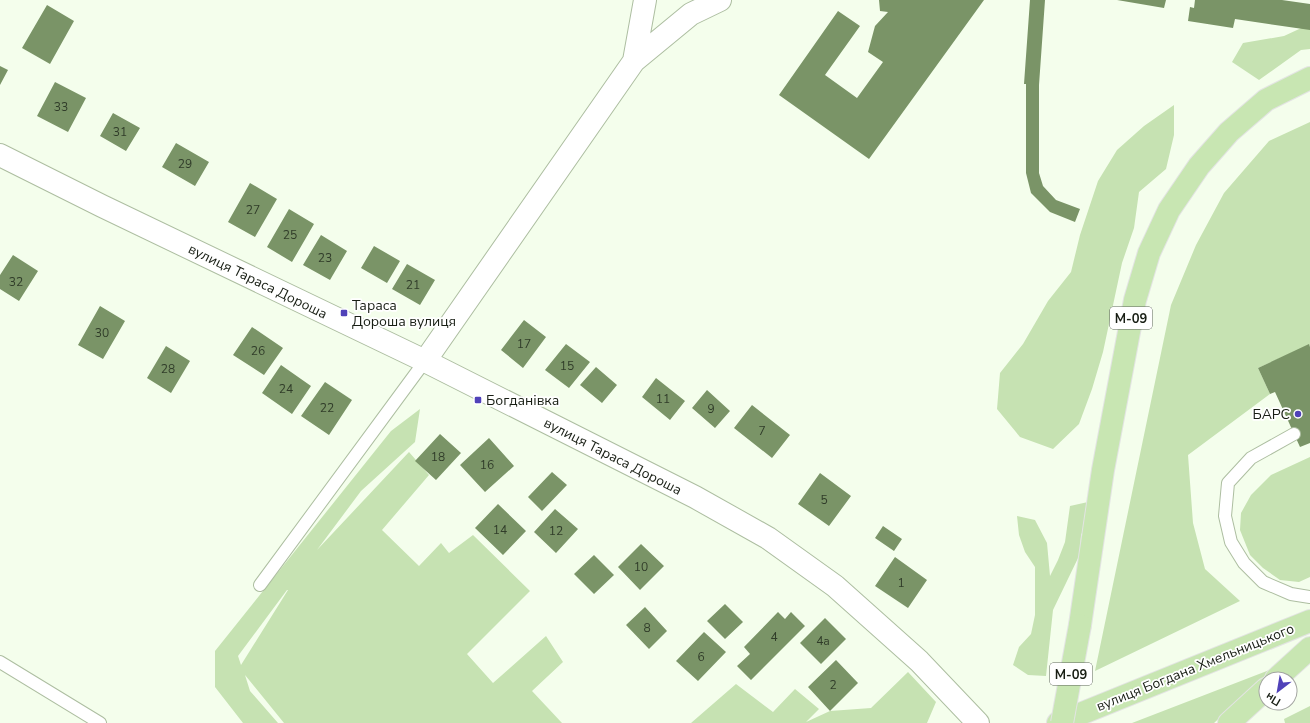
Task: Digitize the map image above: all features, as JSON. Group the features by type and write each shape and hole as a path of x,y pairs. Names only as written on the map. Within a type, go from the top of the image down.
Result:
{"highway":[{"name":"М-09","path":"1062,723 1080,625 1103,470 1135,300 1149,253 1169,210 1199,166 1229,132 1266,100 1310,78"},
{"name":"вулиця Богдана Хмельницького","path":"1058,723 1310,621"},
{"path":"1285,671 1310,648"},
{"path":"1229,723 1258,696"}],"street":[{"path":"634,61 645,0"},
{"path":"425,361 634,61 691,14 720,0"},
{"name":"вулиця Тараса Дороша","path":"0,155 102,206 425,361 695,497 768,538 835,586 919,662 978,723"}],"lane":[{"path":"260,585 425,361"},
{"path":"1294,434 1251,458 1228,483 1225,516 1231,542 1244,563 1262,582 1291,594 1310,598"},
{"path":"0,662 100,723"}],"green space":[{"path":"1310,24 1310,49 1301,50 1259,80 1232,62 1243,43 1284,36"},
{"path":"1174,105 1174,135 1166,169 1139,192 1134,228 1122,263 1103,352 1092,389 1079,424 1053,449 1020,437 997,409 1000,373 1023,344 1048,301 1071,272 1080,235 1098,181 1117,150 1144,126"},
{"path":"1310,122 1310,347 1309,345 1258,368 1270,394 1188,455 1193,523 1205,569 1240,601 1095,671 1171,305 1196,245 1224,193 1269,141"},
{"path":"420,409 415,442 361,491 317,550 409,452 429,475 382,530 419,566 441,543 449,553 473,535 530,591 467,654 493,683 546,636 563,662 532,691 562,723 284,723 245,675 250,691 278,723 243,723 215,687 215,651 391,431","holes":["288,590 241,665 238,656"]},
{"path":"1310,457 1310,577 1299,582 1280,580 1263,568 1250,555 1240,530 1241,513 1251,495 1271,475"},
{"path":"1088,502 1089,519 1081,535 1080,554 1053,610 1046,676 1028,675 1013,665 1019,647 1031,634 1035,615 1035,567 1025,552 1019,535 1017,516 1035,520 1047,543 1050,576 1065,542 1070,506"},
{"path":"908,672 936,702 927,723 691,723 736,684 773,712 795,689 819,709 806,722 830,711 871,708"},
{"path":"1258,674 1258,682 1214,723 1132,723"},
{"path":"1310,706 1310,723 1285,723 1284,719"}],"building":[{"path":"879,0 984,0 869,159 779,95 838,11 860,26 825,75 857,98 883,62 868,52 875,26 888,12 880,11"},
{"path":"1030,0 1045,0 1039,85 1039,173 1043,186 1056,200 1080,209 1075,222 1050,212 1031,193 1026,173 1026,84 1024,84"},
{"path":"1117,0 1166,0 1164,8"},
{"path":"1195,0 1282,0 1310,4 1310,30 1235,19 1233,28 1188,21 1190,7 1194,8"},
{"path":"47,5 74,21 50,64 22,48"},
{"path":"0,66 8,70 0,85"},
{"path":"55,82 86,98 68,132 37,116"},
{"path":"113,113 140,128 126,151 100,136"},
{"path":"176,143 209,162 195,186 162,167"},
{"path":"250,183 277,199 255,237 228,222"},
{"path":"289,209 314,224 292,262 267,247"},
{"path":"321,235 347,251 330,280 303,265"},
{"path":"374,246 400,261 387,283 361,268"},
{"path":"13,255 38,271 19,301 0,289 0,275"},
{"path":"407,264 435,280 420,305 392,289"},
{"path":"100,306 125,321 103,359 78,345"},
{"path":"524,320 546,337 523,368 501,350"},
{"path":"252,327 283,348 264,375 233,355"},
{"path":"566,344 590,362 569,388 545,370"},
{"name":"БАРС","path":"1309,344 1310,443 1300,447 1275,392 1270,394 1258,368"},
{"path":"166,346 190,361 171,393 147,378"},
{"path":"281,365 311,386 292,414 262,393"},
{"path":"596,367 617,385 602,403 580,385"},
{"path":"656,378 685,401 670,420 642,397"},
{"path":"325,382 352,400 329,435 301,416"},
{"path":"707,390 730,411 715,428 692,408"},
{"path":"752,405 790,435 772,458 734,428"},
{"path":"440,434 461,453 436,480 415,461"},
{"path":"489,438 514,466 485,492 460,465"},
{"path":"552,472 567,485 542,511 528,497"},
{"path":"820,473 851,496 829,526 798,504"},
{"path":"498,504 526,531 503,555 475,528"},
{"path":"555,509 578,529 556,553 534,532"},
{"path":"883,526 902,539 894,551 875,538"},
{"path":"641,544 664,566 640,590 618,567"},
{"path":"594,555 614,575 594,594 574,574"},
{"path":"895,557 927,580 908,608 875,586"},
{"path":"725,604 743,622 725,639 707,621"},
{"path":"645,607 667,631 649,649 626,625"},
{"path":"778,612 785,619 791,612 805,626 751,680 737,666 750,654 744,647"},
{"path":"825,618 846,639 821,664 800,643"},
{"path":"704,632 726,652 698,681 676,661"},
{"path":"836,660 858,683 830,711 808,687"}],"place":[{"name":"Тараса Дороша вулиця","path":"344,313"},
{"name":"Богданівка","path":"478,400"},
{"name":"БАРС","path":"1298,414"}]}
